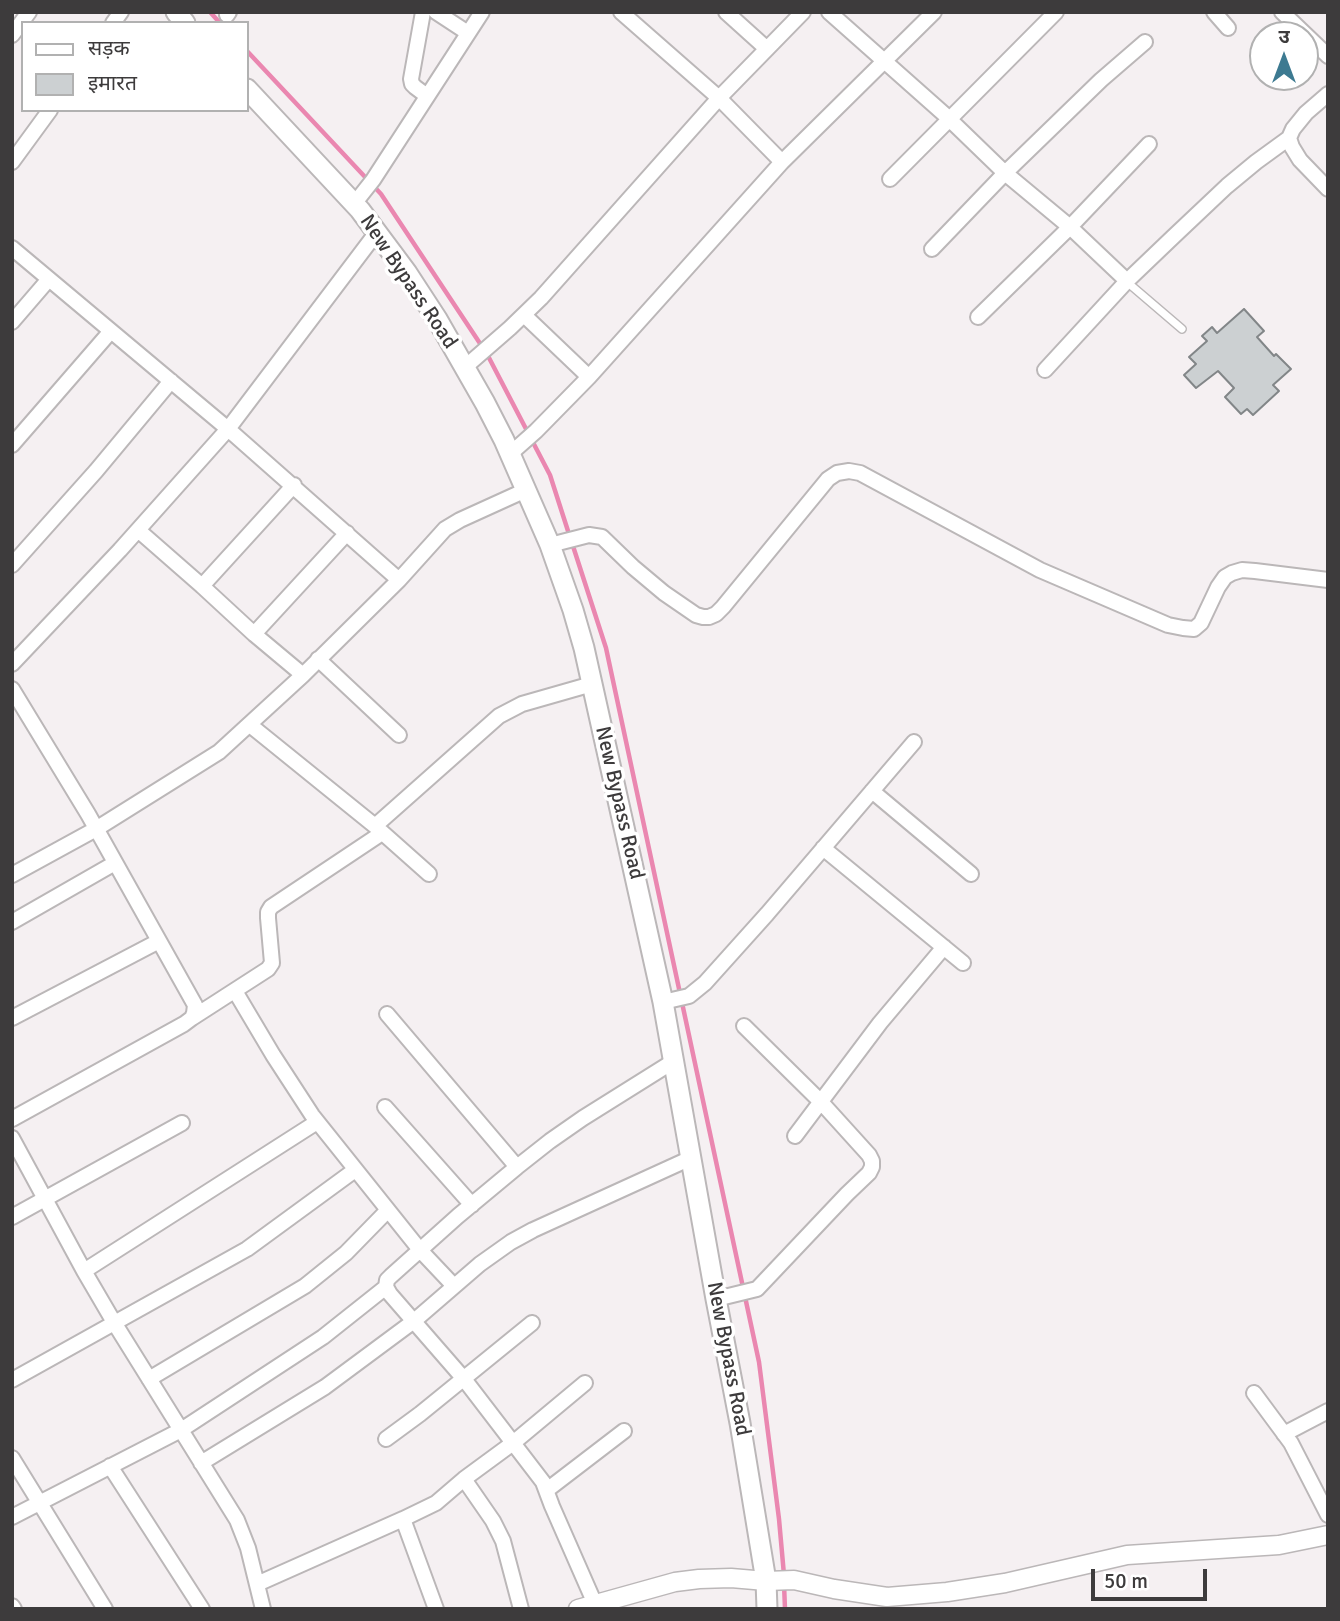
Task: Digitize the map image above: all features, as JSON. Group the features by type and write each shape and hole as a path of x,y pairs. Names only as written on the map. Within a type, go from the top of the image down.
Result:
{"main road":[{"name":"New Bypass Road","path":"248,90 358,198 377,232 469,364 550,545 577,623 676,999 674,1061 770,1580 767,1609"}],"street":[{"path":"423,12 411,79 415,88 427,96"},
{"path":"436,12 468,33"},
{"path":"358,198 373,180 482,12"},
{"path":"621,12 719,98 782,162"},
{"path":"726,12 767,49"},
{"path":"469,364 524,315 719,98 803,12"},
{"path":"510,454 589,377 782,162 934,12"},
{"path":"890,179 1056,12"},
{"path":"1214,12 1228,28"},
{"path":"1282,12 1328,56"},
{"path":"835,14 1005,173 1127,281"},
{"path":"932,249 1005,173 1145,41"},
{"path":"1045,370 1127,281 1227,186 1289,138 1306,113 1328,94"},
{"path":"12,162 49,112"},
{"path":"1289,138 1300,160 1328,190"},
{"path":"978,317 1070,228 1149,144"},
{"path":"12,664 228,429 377,232"},
{"path":"12,248 294,485 399,580"},
{"path":"12,322 49,279"},
{"path":"524,315 589,377"},
{"path":"12,444 111,331"},
{"path":"12,565 171,381"},
{"path":"550,545 589,535 601,537 664,593 696,615 709,617 723,607 828,479 837,473 849,471 860,473 1040,570 1168,625 1194,629 1201,623 1225,577 1242,570 1328,580"},
{"path":"202,586 294,485"},
{"path":"12,876 206,762 233,741 303,675 399,580 445,529 526,490"},
{"path":"138,530 303,675"},
{"path":"254,634 347,533"},
{"path":"318,659 399,735"},
{"path":"12,1119 192,1018 262,974 272,963 268,918 271,907 378,829 499,716 522,704 592,684"},
{"path":"12,689 96,829 195,1006 192,1018"},
{"path":"250,725 429,874"},
{"path":"676,999 705,984 914,742"},
{"path":"872,791 971,874"},
{"path":"823,848 963,963"},
{"path":"12,922 115,863"},
{"path":"12,1018 159,941"},
{"path":"795,1136 880,1023 944,947"},
{"path":"235,991 317,1122 420,1250 454,1286"},
{"path":"387,1014 517,1167"},
{"path":"716,1299 747,1292 761,1285 869,1174 872,1167 869,1155 821,1102 744,1026"},
{"path":"12,1517 181,1430 323,1337 386,1287 387,1280 420,1250 550,1141 674,1061"},
{"path":"385,1107 472,1205"},
{"path":"84,1272 317,1122"},
{"path":"12,1217 182,1124"},
{"path":"13,1142 84,1272 237,1520 248,1548 263,1609"},
{"path":"201,1463 303,1402 344,1373 414,1321 494,1254 533,1230 691,1158"},
{"path":"12,1380 247,1249 355,1170"},
{"path":"149,1379 305,1286 346,1253 388,1210"},
{"path":"386,1287 464,1379 543,1482 586,1606 675,1582 731,1578 794,1580 887,1597 947,1592 1005,1583 1127,1555 1279,1545 1328,1535"},
{"path":"386,1440 532,1323"},
{"path":"257,1584 436,1503 584,1383"},
{"path":"1254,1393 1291,1443 1328,1515"},
{"path":"1284,1434 1328,1412"},
{"path":"547,1490 624,1431"},
{"path":"12,1458 105,1609"},
{"path":"110,1466 202,1609"},
{"path":"464,1479 503,1541 521,1609"},
{"path":"404,1519 436,1609"}],"lane":[{"path":"1127,281 1182,329"}],"building":[{"path":"1244,309 1264,331 1257,337 1274,356 1276,354 1291,369 1273,385 1279,391 1253,415 1247,409 1241,414 1225,397 1234,388 1218,371 1196,388 1184,375 1196,364 1189,357 1207,341 1202,336 1212,327 1217,333"}],"waterway":[{"path":"210,12 218,21"},
{"path":"248,52 381,194 487,354 550,475 568,531"},
{"path":"572,543 606,648 759,1362 784,1575"},
{"path":"784,1584 785,1609"}]}
